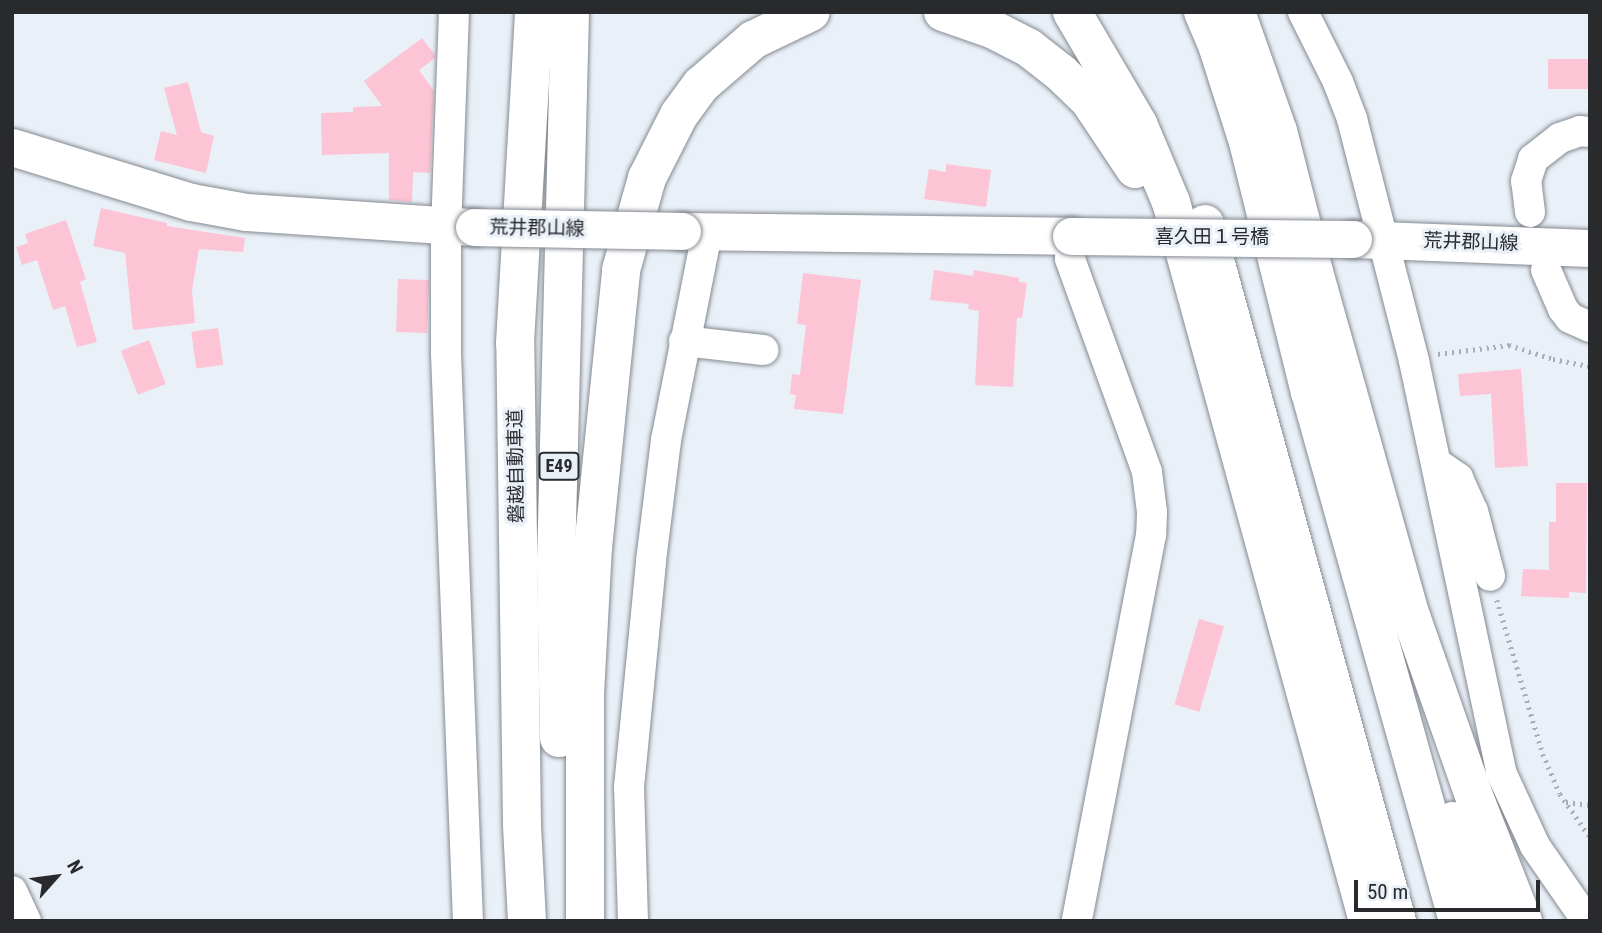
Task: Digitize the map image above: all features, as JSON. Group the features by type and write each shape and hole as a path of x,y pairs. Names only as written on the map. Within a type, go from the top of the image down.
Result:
{"highway":[{"path":"508,12 504,97 515,343"},
{"name":"磐越自動車道","path":"527,921 521,810 515,343 534,12"},
{"name":"磐越自動車道","path":"565,921 560,826 556,562 570,12"},
{"path":"585,921 585,694 590,601 621,270 647,178 679,116 701,85 753,40 811,12"},
{"path":"943,12 993,30 1029,48 1062,73 1104,120 1132,163 1173,244 1221,382"},
{"path":"1073,12 1116,82 1156,163 1186,249 1368,921"},
{"path":"1103,12 1166,125 1203,218 1397,921"},
{"path":"1175,12 1228,101 1248,142"},
{"path":"1203,12 1218,48 1248,142 1310,392 1458,921"},
{"path":"1236,12 1278,131 1314,272 1411,616 1477,804 1523,921"},
{"path":"1363,580 1493,921"},
{"path":"1314,721 1349,921"}],"main road":[{"name":"荒井郡山線","path":"12,147 191,202 246,212 460,227 1071,236"},
{"name":"喜久田１号橋","path":"1071,236 1367,239"},
{"name":"荒井郡山線","path":"1367,239 1590,248"}],"street":[{"path":"454,12 460,227 446,354 468,921"},
{"path":"1303,12 1333,72 1352,119 1367,239 1413,357 1501,772 1535,846 1587,921"},
{"path":"1530,212 1526,181 1533,159 1560,138 1580,131 1590,132"},
{"path":"633,921 629,787 651,561 666,440 684,341 694,232"},
{"path":"1071,236 1070,260 1147,472 1152,512 1151,535 1077,921"},
{"path":"1546,270 1563,309 1570,318 1590,327"},
{"path":"684,341 763,350"},
{"path":"1436,463 1458,478 1473,511 1490,576"},
{"path":"12,891 26,921"}],"path":[{"path":"1413,357 1509,345 1553,359 1590,366"},
{"path":"1490,576 1543,754 1565,802 1590,837"},
{"path":"1565,802 1590,805"}],"building":[{"path":"422,38 435,55 435,58 419,70 434,91 430,173 413,172 412,202 389,200 389,153 322,155 321,113 353,112 353,107 382,106 364,81"},
{"path":"1548,59 1590,59 1590,89 1548,89"},
{"path":"188,82 201,132 214,136 206,173 154,160 161,131 177,135 164,88"},
{"path":"946,164 991,170 986,207 924,199 929,169 946,172"},
{"path":"101,208 167,223 167,226 245,238 243,252 199,249 192,290 195,323 133,330 125,253 93,246"},
{"path":"66,220 86,279 80,282 97,342 77,347 65,306 53,310 37,260 22,265 16,247 28,243 25,234"},
{"path":"934,270 973,276 974,270 1019,278 1019,282 1027,283 1022,318 1017,318 1013,387 975,385 979,311 968,309 969,304 930,300"},
{"path":"803,273 861,280 843,414 794,409 796,395 790,394 792,374 800,375 806,325 797,324"},
{"path":"398,279 429,280 427,333 396,332"},
{"path":"218,328 223,365 196,368 191,332"},
{"path":"149,340 166,384 138,395 121,351"},
{"path":"1521,369 1528,466 1495,468 1491,394 1460,396 1458,374"},
{"path":"1556,483 1587,483 1586,593 1569,592 1569,598 1521,596 1523,569 1549,570 1549,522 1556,522"},
{"path":"1199,619 1224,626 1199,712 1174,705"}]}
